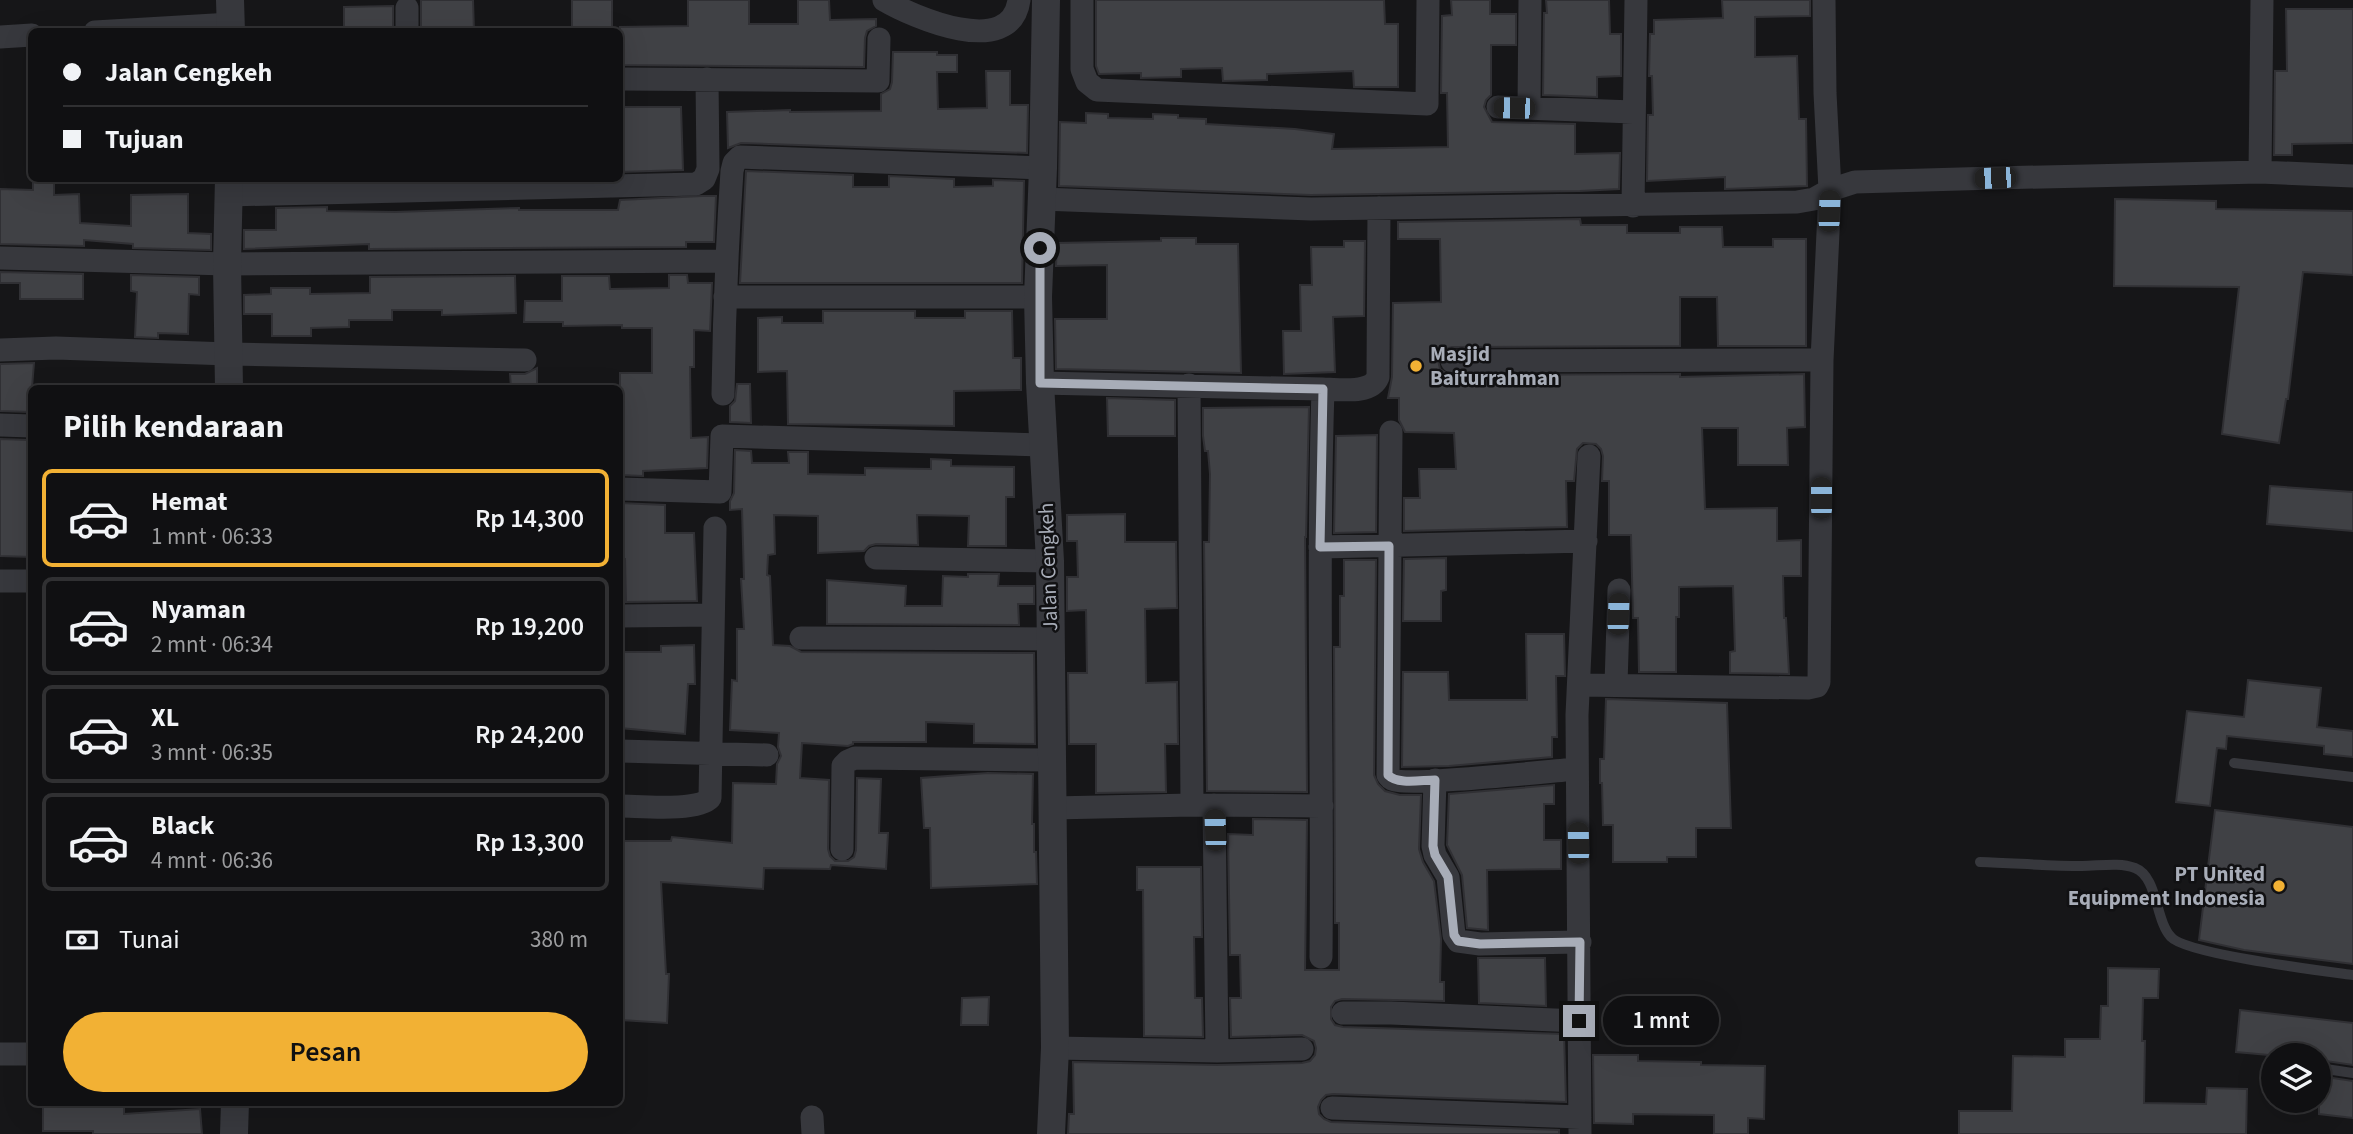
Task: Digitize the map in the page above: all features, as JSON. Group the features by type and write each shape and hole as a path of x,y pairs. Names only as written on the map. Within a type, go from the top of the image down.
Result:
{"street":[{"path":"884,0 926,21 954,29 976,31 1001,26 1010,20 1019,0"},
{"name":"Jalan Cengkeh","path":"1045,0 1038,297 1050,561 1055,1048 1051,1134"},
{"path":"1082,0 1082,69 1087,82 1097,90 1427,104 1427,0"},
{"path":"1529,108 1530,0"},
{"path":"1633,206 1636,0"},
{"path":"1579,685 1808,688 1817,686 1819,682 1822,360 1830,190 1824,0"},
{"path":"2260,172 2262,0"},
{"path":"407,8 407,28"},
{"path":"137,28 230,19"},
{"path":"0,37 28,35"},
{"path":"623,79 878,80 879,39"},
{"path":"229,385 229,187 701,182 708,169 707,79"},
{"path":"1498,107 1633,111"},
{"path":"723,394 726,261 733,170 734,163 740,157 1043,168"},
{"path":"1041,199 1233,207 1633,206 1797,202 1814,199 1830,190 1855,182 2260,172 2353,176"},
{"path":"1040,383 1323,389 1374,386 1378,377 1379,208"},
{"path":"0,258 227,264 726,261"},
{"path":"724,297 1038,297"},
{"path":"0,350 56,348 525,360"},
{"path":"1452,361 1822,360"},
{"path":"1189,385 1203,805 1217,1051"},
{"path":"1321,957 1320,547 1323,389"},
{"path":"0,425 28,426"},
{"path":"1391,432 1387,771 1390,777 1435,780 1577,769"},
{"path":"623,489 720,492 722,436 1043,444"},
{"path":"1332,1108 1580,1126 1577,715 1588,456"},
{"path":"623,806 671,807 705,804 710,799 715,528"},
{"path":"1320,547 1586,541"},
{"path":"876,558 1050,561"},
{"path":"0,581 28,581"},
{"path":"1616,684 1619,590"},
{"path":"623,616 713,615"},
{"path":"801,638 1051,639"},
{"path":"623,751 767,755"},
{"path":"842,849 844,766 855,758 1051,760"},
{"path":"1435,780 1433,846 1435,855 1448,877 1456,939 1463,943 1480,944 1580,942"},
{"path":"1053,808 1203,805 1322,807"},
{"path":"1343,1013 1579,1021"},
{"path":"1055,1048 1217,1051 1302,1049"},
{"path":"0,1054 28,1054"},
{"path":"234,1134 235,1106"}],"lane":[{"path":"2234,763 2353,777"},
{"path":"1980,862 2124,865 2138,869 2150,883 2162,926 2173,940 2187,946 2272,964 2353,975"},
{"path":"2331,1070 2353,1073"}],"building":[{"path":"421,0 473,0 474,28 421,28"},
{"path":"572,0 612,0 612,28 572,28"},
{"path":"688,0 749,0 749,24 798,24 798,0 829,0 830,20 876,19 876,26 867,31 865,38 864,67 623,65 623,28 620,27 688,26"},
{"path":"1096,0 1384,0 1385,24 1398,24 1398,87 1354,87 1353,71 1267,74 1267,80 1223,81 1222,68 1181,69 1181,77 1141,78 1141,73 1099,74 1096,66"},
{"path":"1451,0 1490,0 1490,14 1516,14 1516,45 1491,45 1491,95 1484,107 1492,122 1575,124 1575,154 1620,153 1619,189 1311,195 1059,186 1060,122 1086,123 1086,113 1108,114 1108,118 1153,119 1153,114 1178,115 1178,118 1206,119 1206,124 1334,134 1332,149 1448,147 1447,93 1441,93 1442,16 1452,15"},
{"path":"1546,0 1609,0 1610,34 1621,34 1621,76 1597,77 1597,97 1543,95"},
{"path":"1722,0 1810,0 1810,16 1755,17 1755,57 1797,56 1799,119 1806,119 1807,186 1725,189 1725,177 1647,181 1648,115 1653,115 1652,76 1649,76 1650,34 1654,34 1654,20 1723,18"},
{"path":"393,6 393,28 344,28 344,7"},
{"path":"2286,9 2353,9 2353,143 2292,144 2292,155 2274,155 2275,71 2287,71"},
{"path":"893,52 957,55 957,72 937,72 938,109 987,108 986,71 1010,71 1010,105 1028,105 1027,153 741,143 728,148 727,112 881,111 881,94 890,89 892,82"},
{"path":"623,107 681,107 683,170 623,172"},
{"path":"746,171 853,175 853,187 889,187 889,176 954,179 954,187 993,186 993,180 1024,181 1022,283 740,283"},
{"path":"33,182 54,182 54,195 79,194 80,223 131,226 131,195 188,194 188,233 211,234 211,250 133,248 133,244 84,240 84,246 0,244 0,189 33,190"},
{"path":"716,196 714,242 686,242 686,247 369,249 369,244 244,249 244,230 276,230 276,208 327,207 327,211 395,212 519,208 618,210 620,200"},
{"path":"2115,199 2216,201 2216,209 2353,211 2353,275 2303,272 2288,399 2279,443 2222,434 2239,287 2114,286"},
{"path":"1580,219 1581,225 1627,225 1627,233 1680,233 1680,227 1722,227 1723,247 1773,247 1773,239 1806,239 1806,346 1718,346 1717,297 1680,297 1680,346 1452,347 1444,349 1438,360 1440,369 1452,375 1680,374 1680,377 1804,374 1805,427 1787,428 1788,465 1738,465 1738,428 1702,428 1705,509 1777,508 1777,541 1801,540 1801,576 1783,576 1789,674 1730,673 1730,652 1735,651 1733,586 1679,587 1676,672 1639,672 1638,618 1633,618 1631,535 1609,535 1609,481 1602,481 1603,456 1596,444 1583,443 1577,449 1574,481 1566,481 1567,527 1404,531 1404,498 1420,498 1419,469 1456,469 1454,433 1405,432 1399,420 1399,398 1388,398 1392,377 1393,303 1441,302 1440,239 1398,239 1398,222"},
{"path":"1161,238 1196,238 1196,244 1238,244 1241,373 1056,369 1055,319 1107,319 1107,265 1056,266 1057,243 1161,241"},
{"path":"1344,241 1365,241 1364,316 1333,317 1335,372 1284,374 1283,331 1301,331 1300,285 1312,285 1311,247 1344,247"},
{"path":"0,272 83,274 83,299 20,299 20,283 0,283"},
{"path":"131,275 199,277 199,295 189,294 188,334 158,333 158,338 135,337 137,292 131,291"},
{"path":"669,275 687,275 688,283 712,283 710,331 694,330 694,367 690,367 691,438 708,437 707,468 643,471 643,476 623,475 623,385 620,385 620,373 652,373 652,328 622,328 622,325 563,326 563,322 524,322 525,301 562,301 562,276 609,276 610,289 669,288"},
{"path":"515,276 516,313 442,315 442,310 392,310 392,320 349,320 349,327 311,328 311,336 272,336 272,314 244,314 244,295 271,294 271,288 310,288 310,294 370,293 370,277"},
{"path":"823,311 915,311 915,318 965,318 965,311 1012,311 1013,358 1021,358 1021,390 954,391 954,426 788,424 787,371 758,372 758,318 782,317 782,323 823,323"},
{"path":"34,363 32,385 28,385 28,412 0,411 0,364"},
{"path":"537,368 537,385 511,385 510,374 525,374"},
{"path":"737,384 750,384 751,423 730,422 730,406 735,401"},
{"path":"1107,398 1175,400 1175,436 1108,436"},
{"path":"1309,407 1305,537 1307,792 1207,791 1204,542 1209,542 1210,474 1208,451 1205,451 1203,436 1203,408"},
{"path":"1377,435 1376,532 1334,533 1336,436"},
{"path":"0,439 28,440 28,557 0,556"},
{"path":"735,450 751,451 752,463 789,463 788,452 808,452 808,474 865,475 865,468 931,469 931,459 951,460 951,466 1014,467 1014,497 1006,497 1006,546 968,546 969,516 917,515 918,545 876,544 864,551 818,553 818,516 774,515 775,554 768,555 767,575 770,576 773,645 790,646 801,652 1034,653 1035,744 974,743 974,724 926,722 926,742 853,742 848,746 802,743 800,778 829,780 828,849 835,861 848,861 854,857 856,850 857,778 881,779 879,833 888,833 886,869 831,865 830,869 764,868 763,889 661,882 666,974 669,974 667,1023 623,1020 623,841 671,841 672,837 732,843 733,783 776,784 777,764 781,756 778,747 779,733 730,730 732,680 737,681 737,629 744,629 741,579 744,579 742,509 730,510 734,493"},
{"path":"2270,486 2353,492 2353,531 2267,524"},
{"path":"623,503 665,505 665,533 694,533 697,601 626,602"},
{"path":"1125,514 1125,542 1176,542 1177,608 1145,609 1146,683 1177,682 1178,744 1165,744 1166,792 1096,793 1096,744 1069,744 1068,673 1087,673 1086,610 1067,611 1067,577 1078,577 1077,541 1067,541 1067,515"},
{"path":"1446,558 1446,590 1441,591 1441,621 1403,621 1404,559"},
{"path":"1344,560 1376,560 1374,775 1385,791 1400,795 1421,795 1419,849 1434,881 1441,939 1440,982 1444,982 1444,1001 1342,999 1335,1001 1331,1007 1331,1019 1335,1025 1343,1027 1564,1034 1566,1102 1333,1094 1326,1095 1321,1100 1319,1114 1331,1122 1559,1130 1559,1134 1068,1134 1069,1114 1074,1114 1073,1062 1217,1065 1302,1063 1310,1061 1315,1055 1314,1041 1302,1035 1231,1037 1230,998 1241,998 1240,955 1230,955 1228,834 1253,835 1253,819 1307,820 1305,970 1339,970 1339,923 1335,923 1334,647 1340,647 1340,596 1344,596"},
{"path":"968,574 999,574 998,586 1034,586 1034,604 1018,604 1019,625 827,624 827,580 906,586 905,606 942,606 943,576 968,577"},
{"path":"1526,634 1564,634 1565,676 1556,676 1557,737 1552,737 1552,757 1449,766 1402,767 1403,672 1448,672 1449,700 1527,700"},
{"path":"694,645 695,684 688,684 685,734 623,728 623,652 661,652 661,646"},
{"path":"2248,680 2321,688 2317,727 2353,731 2353,757 2324,754 2324,746 2227,736 2226,749 2217,748 2210,806 2176,802 2187,711 2244,717"},
{"path":"1606,699 1727,703 1731,828 1696,828 1696,857 1667,857 1667,862 1613,862 1613,825 1603,825 1600,783 1600,759 1604,759"},
{"path":"988,773 1033,774 1032,824 1037,884 931,888 930,828 924,828 921,778"},
{"path":"1554,785 1554,804 1544,804 1544,840 1561,840 1561,869 1487,870 1488,930 1467,928 1462,875 1447,845 1449,794"},
{"name":"PT United Equipment Indonesia","path":"2215,810 2353,827 2353,964 2244,950 2199,940"},
{"path":"1137,867 1201,867 1202,937 1194,937 1195,998 1202,998 1203,1037 1144,1036 1143,890 1137,890"},
{"path":"1478,958 1545,958 1546,1006 1479,1003"},
{"path":"2108,968 2159,969 2158,998 2143,998 2144,1103 2206,1104 2207,1088 2247,1089 2246,1134 1959,1134 1959,1111 2012,1111 2013,1056 2065,1057 2065,1039 2100,1039 2101,1006 2108,1006"},
{"path":"989,997 988,1025 961,1025 962,998"},
{"path":"2240,1010 2353,1023 2353,1065 2331,1062 2331,1043 2261,1043 2261,1054 2236,1052"},
{"path":"1593,1055 1638,1055 1638,1061 1765,1066 1764,1119 1748,1118 1748,1134 1714,1134 1714,1115 1633,1114 1633,1124 1594,1123"},
{"path":"2331,1078 2353,1081 2353,1118 2319,1114 2331,1113"},
{"path":"43,1106 124,1106 124,1114 200,1109 202,1134 93,1134 93,1131 43,1131"}],"place":[{"name":"Masjid Baiturrahman","path":"1416,366"},
{"name":"PT United Equipment Indonesia","path":"2279,886"}],"route":[{"path":"1040,248 1040,383 1323,389 1320,547 1389,546 1388,775 1398,780 1435,780 1433,846 1435,855 1448,877 1454,935 1458,941 1480,944 1580,942 1579,1021"}]}
